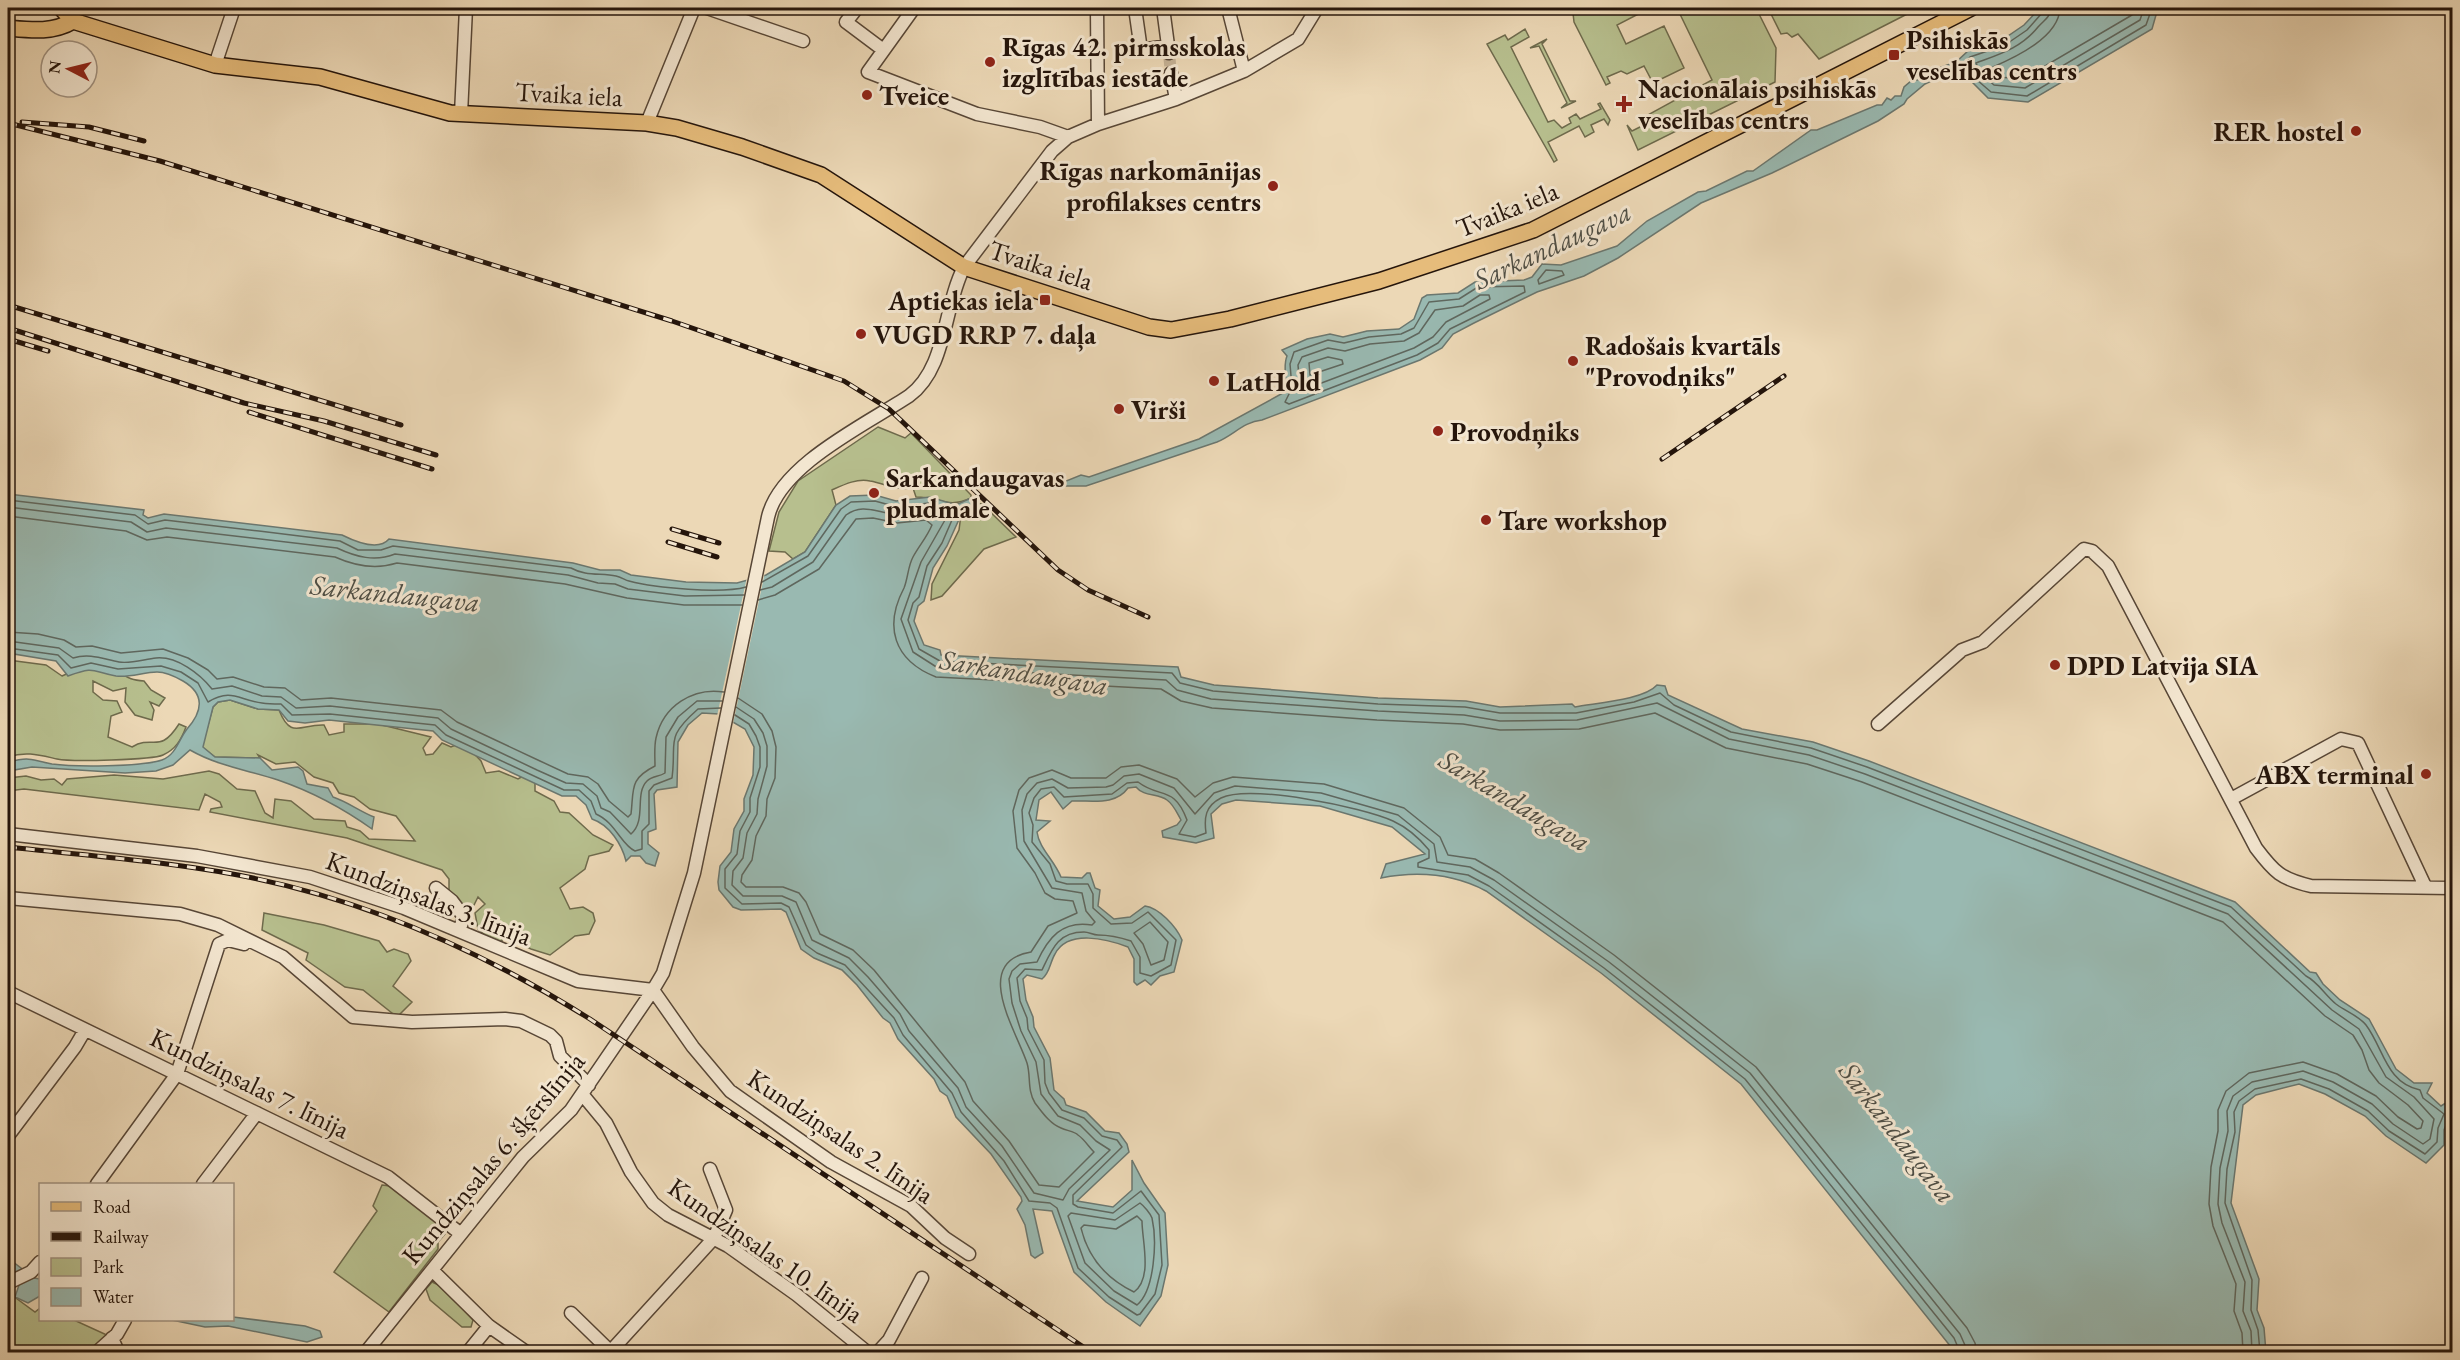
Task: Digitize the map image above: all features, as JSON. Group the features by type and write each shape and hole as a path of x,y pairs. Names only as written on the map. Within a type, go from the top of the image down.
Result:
{"main road":[{"path":"8,28 44,30 62,27 73,21 61,8"},
{"name":"Tvaika iela","path":"73,21 215,65 320,77 461,114 647,123 677,128 720,140 821,175 964,267 1161,330 1190,328 1273,309 1420,269 1533,230 1971,8"}],"street":[{"path":"215,65 234,8"},
{"path":"461,114 466,8"},
{"path":"647,123 694,8"},
{"path":"707,8 803,41"},
{"path":"857,8 846,22 882,49"},
{"path":"914,8 882,49 868,72 976,114 1040,126 1068,137"},
{"path":"1097,8 1098,124"},
{"path":"1135,8 1141,51 1168,50 1163,8"},
{"path":"1228,8 1244,70"},
{"path":"964,267 1040,165 1068,137 1098,124 1176,99 1244,70 1298,39 1317,8"},
{"path":"1171,73 1176,99"},
{"name":"Kundziņsalas 6. šķērslīnija","path":"366,1353 523,1157 586,1090 663,973 687,903 773,500 793,474 925,383 933,364 956,283 964,267"},
{"path":"1878,724 1962,650 1983,642 2084,549 2092,551 2108,567 2256,848 2273,871 2292,881 2311,886 2452,888"},
{"path":"2230,799 2341,739 2358,743 2425,886"},
{"name":"Kundziņsalas 3. līnija","path":"8,834 197,856 277,870 372,896 578,981 653,990"},
{"path":"436,888 452,901 464,917 459,931"},
{"name":"Kundziņsalas 10. līnija","path":"8,898 180,914 218,925 283,957 353,1017 412,1022 505,1019 521,1021 540,1029 556,1041 560,1056 586,1090 631,1172 653,1203 668,1215 714,1238 797,1295 867,1353"},
{"path":"98,1183 177,1074 219,944 228,940 261,946"},
{"name":"Kundziņsalas 2. līnija","path":"653,990 693,1047 730,1091 831,1162 911,1206 945,1238 969,1254"},
{"name":"Kundziņsalas 7. līnija","path":"8,993 388,1177 461,1234"},
{"path":"8,1136 75,1047 85,1030"},
{"path":"204,1183 257,1113"},
{"path":"571,1313 611,1352 714,1238 726,1210 710,1169"},
{"path":"12,1282 31,1272 39,1263"},
{"path":"432,1270 489,1326 526,1353"},
{"path":"878,1353 889,1340 922,1278"},
{"path":"97,1353 124,1321"},
{"path":"468,1353 489,1326"},
{"path":"112,1338 118,1353"}],"green space":[{"path":"1585,8 1650,8 1617,25 1626,44 1664,26 1684,68 1653,83 1644,66 1627,74 1621,71 1607,77 1610,83 1606,85 1574,22 1573,13"},
{"path":"1677,8 1756,8 1776,48 1775,82 1638,150 1627,125 1632,131 1646,124 1644,117 1712,80"},
{"path":"1768,8 1919,8 1819,59 1798,34 1792,37 1787,33 1781,34"},
{"path":"1525,29 1529,37 1511,47 1548,122 1554,120 1562,128 1571,123 1569,118 1576,114 1580,119 1601,109 1598,104 1600,103 1610,120 1608,125 1604,119 1591,125 1594,132 1585,137 1579,126 1548,142 1557,160 1554,162 1487,44 1505,35 1508,40"},
{"path":"1547,39 1542,44 1570,101 1576,101 1561,108 1567,103 1539,46 1530,48"},
{"path":"878,427 905,438 911,433 971,495 971,498 949,503 916,497 913,488 895,487 865,480 850,482 832,490 836,505 805,552 793,559 785,552 769,551 779,512 798,481"},
{"path":"976,503 982,504 1016,537 984,549 942,596 931,600 932,584 959,530 961,515"},
{"path":"8,660 46,665 62,676 94,665 107,666 130,679 144,681 151,690 165,698 159,706 150,702 154,710 152,720 135,715 125,702 126,688 113,691 93,681 93,692 103,700 117,701 122,712 111,716 108,737 132,747 166,739 179,724 186,727 175,747 168,753 156,757 65,760 27,754 8,757"},
{"path":"230,700 258,709 279,710 283,719 292,728 324,725 329,735 344,732 344,724 378,724 431,737 423,748 426,755 433,754 442,743 451,747 463,742 481,761 486,773 499,771 518,779 525,775 535,778 535,791 554,801 560,812 569,813 593,835 613,845 609,851 589,856 585,869 560,888 570,909 583,907 593,913 595,921 589,934 575,936 550,955 531,949 502,934 502,941 494,944 478,929 475,913 485,904 478,897 474,905 465,906 449,894 449,879 442,870 347,838 210,812 211,809 222,807 220,802 205,794 199,810 24,789 8,791 8,778 26,776 41,780 54,779 62,785 67,779 114,775 163,779 209,771 219,774 237,789 255,791 265,813 273,818 275,799 291,801 314,819 345,821 347,827 360,831 369,839 415,841 396,816 370,809 354,797 339,793 333,783 314,777 295,762 276,764 258,755 260,758 215,757 202,747 213,707 218,702"},
{"path":"264,913 324,925 379,941 387,952 394,949 408,954 411,961 393,986 412,1002 397,1017 363,990 345,987 306,960 308,953 262,930"},
{"path":"382,1185 390,1186 444,1228 445,1234 438,1242 438,1249 389,1312 334,1272 377,1211 373,1206"},
{"path":"432,1282 443,1287 473,1320 471,1327 462,1327 430,1300 426,1289"},
{"path":"9,1293 35,1312 39,1309 39,1321 76,1321 109,1336 92,1352 8,1352"}],"water":[{"path":"2040,8 2158,8 2152,29 2028,102 1988,98 1965,75 1955,71 1925,84 1904,104 1878,121 1772,173 1701,203 1618,258 1584,276 1537,292 1474,323 1453,334 1442,348 1420,360 1249,423 1217,442 1086,486 1060,486 1014,480 999,488 995,484 1026,476 1052,477 1055,483 1059,484 1081,475 1089,477 1199,439 1283,393 1287,356 1282,350 1307,339 1330,334 1343,337 1367,331 1399,329 1414,319 1422,298 1427,295 1458,293 1475,282 1524,280 1532,277 1542,264 1561,265 1617,246 1647,221 1698,192 1706,191 1747,171 1753,171 1811,130 1817,130 1882,105 1887,98 1891,100 1895,96 1901,96 1904,87 1911,81 1923,79 1936,69 1956,62 1968,51 2002,40 2024,25"},
{"name":"Sarkandaugava","path":"8,494 144,510 143,515 148,518 164,514 342,535 372,545 379,545 389,539 573,563 600,570 620,570 631,575 686,582 737,583 766,575 805,552 836,505 850,496 875,495 896,501 930,497 956,505 971,498 976,503 961,515 947,546 933,568 924,601 918,606 914,621 924,645 940,650 941,655 1178,667 1181,677 1214,685 1378,698 1466,701 1500,707 1572,704 1575,707 1631,697 1651,690 1657,685 1665,686 1668,695 1742,729 1813,742 1869,761 2235,902 2310,972 2316,973 2323,984 2340,1000 2369,1019 2396,1069 2414,1083 2432,1083 2427,1093 2441,1106 2449,1101 2452,1111 2444,1130 2444,1145 2426,1163 2386,1136 2365,1116 2325,1094 2299,1084 2256,1095 2243,1105 2231,1203 2259,1279 2257,1310 2264,1328 2266,1352 1955,1352 1741,1084 1601,973 1486,891 1461,881 1435,876 1408,875 1381,878 1386,864 1425,854 1392,827 1320,806 1236,800 1222,804 1211,814 1214,838 1196,843 1163,837 1162,831 1177,825 1181,820 1177,812 1167,800 1143,792 1136,787 1128,788 1123,794 1110,800 1072,801 1063,809 1051,792 1039,800 1036,820 1050,821 1037,832 1038,838 1061,877 1082,878 1090,873 1095,888 1100,890 1098,906 1114,919 1130,917 1145,906 1150,907 1166,918 1182,940 1174,972 1160,976 1151,985 1145,980 1137,985 1134,982 1134,959 1128,947 1110,941 1088,938 1069,941 1061,946 1053,957 1047,974 1042,979 1027,975 1023,979 1034,1027 1050,1058 1054,1090 1064,1099 1066,1105 1086,1112 1105,1131 1119,1133 1127,1144 1129,1152 1077,1201 1113,1207 1132,1190 1132,1160 1144,1183 1165,1213 1168,1265 1161,1296 1140,1326 1106,1302 1074,1272 1052,1211 1033,1209 1043,1253 1035,1258 1031,1255 1025,1225 1017,1209 1022,1201 1021,1197 991,1154 956,1117 947,1096 940,1091 934,1079 898,1039 890,1023 883,1018 857,985 842,970 814,958 801,949 786,912 781,909 741,910 733,907 719,890 720,866 731,852 734,829 744,811 744,799 753,775 754,747 745,729 719,714 702,713 688,725 678,742 677,787 657,790 654,794 656,829 648,832 648,844 659,853 655,866 646,863 640,856 631,856 626,861 614,836 592,819 586,805 576,796 562,796 442,740 433,731 329,720 305,723 288,721 279,710 258,709 230,700 218,702 213,707 203,747 215,757 260,758 272,770 298,767 303,771 307,784 328,788 333,797 374,817 372,829 302,789 222,764 190,750 173,765 156,771 125,773 32,767 8,771 8,762 22,759 52,764 91,766 139,764 162,760 167,758 177,746 196,716 199,703 195,691 190,686 163,673 116,676 89,670 68,676 56,661 8,653"},
{"path":"8,1258 34,1278 39,1279 39,1297 28,1303 15,1297 20,1282 15,1276 8,1274"},
{"path":"234,1317 305,1326 320,1331 322,1337 307,1342 228,1326 205,1327 177,1321 234,1321"}],"pier":[{"path":"765,572 733,724 717,716 747,577"}],"tunnel":[{"path":"1169,54 1171,73"}],"railway":[{"path":"22,122 89,127 144,141"},
{"path":"8,123 160,161 672,321 844,381 889,409 1058,570 1088,590 1148,617"},
{"path":"8,305 401,425"},
{"path":"8,328 244,403 324,421 436,455"},
{"path":"8,339 48,351"},
{"path":"1662,459 1784,376"},
{"path":"249,412 432,469"},
{"path":"672,529 719,543"},
{"path":"668,542 717,557"},
{"path":"8,847 181,866 285,885 377,913 465,950 549,994 590,1019 1091,1352"}],"place":[{"name":"Psihiskās veselības centrs","path":"1894,55"},
{"name":"Rīgas 42. pirmsskolas izglītības iestāde","path":"990,62"},
{"name":"Tveice","path":"867,95"},
{"name":"Nacionālais psihiskās veselības centrs","path":"1624,104"},
{"name":"RER hostel","path":"2356,131"},
{"name":"Rīgas narkomānijas profilakses centrs","path":"1273,186"},
{"name":"Aptiekas iela","path":"1045,300"},
{"name":"VUGD RRP 7. daļa","path":"861,334"},
{"name":"Radošais kvartāls \"Provodņiks\"","path":"1573,361"},
{"name":"LatHold","path":"1214,381"},
{"name":"Virši","path":"1119,409"},
{"name":"Provodņiks","path":"1438,431"},
{"name":"Sarkandaugavas pludmale","path":"874,493"},
{"name":"Tare workshop","path":"1486,520"},
{"name":"DPD Latvija SIA","path":"2055,665"},
{"name":"ABX terminal","path":"2426,774"}]}
